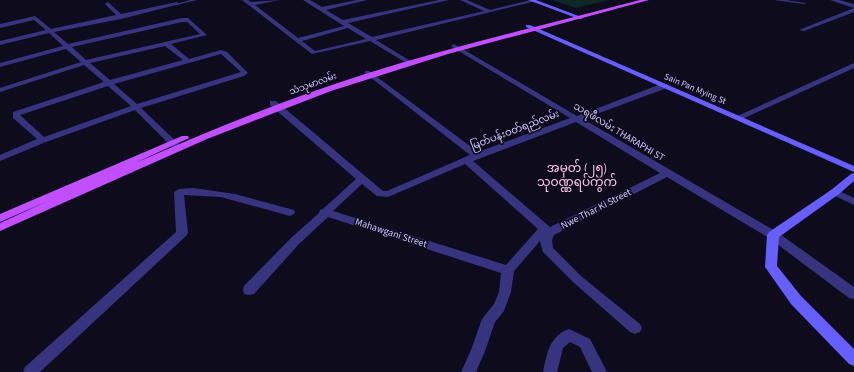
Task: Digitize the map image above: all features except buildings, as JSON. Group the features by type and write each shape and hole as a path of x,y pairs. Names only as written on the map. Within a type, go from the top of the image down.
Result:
{"main road":[{"name":"သံသုမာလမ်း","path":"0,218 276,105 369,73 631,0"},
{"name":"သံသုမာလမ်း","path":"577,16 646,0"},
{"name":"သံသုမာလမ်း","path":"0,226 175,146"}],"street":[{"path":"170,0 177,4"},
{"path":"246,0 314,53 532,0 577,16"},
{"path":"251,4 277,0"},
{"path":"306,0 408,62"},
{"path":"321,9 364,0"},
{"path":"343,22 446,0"},
{"path":"463,0 489,11"},
{"path":"833,0 854,6"},
{"path":"108,4 121,17"},
{"path":"0,44 50,30 121,17 177,4"},
{"path":"802,30 854,10"},
{"path":"0,26 35,18 136,106 175,146"},
{"path":"0,65 68,46 182,20 188,20 204,35 86,62 0,90"},
{"path":"297,40 350,26"},
{"name":"Sain Pan Mying St","path":"532,28 854,169"},
{"path":"166,43 188,61"},
{"name":"သရဖီလမ်း THARAPHI ST","path":"457,48 773,235 854,294"},
{"path":"0,158 43,140 136,106 245,73 226,53 221,52 109,83 16,114 16,116 43,140"},
{"path":"737,118 854,65"},
{"path":"369,73 477,156"},
{"name":"မြတ်ပန်းဝတ်ရည်လမ်း","path":"363,178 376,191 381,194 388,194 466,160 664,86"},
{"path":"249,290 324,212 363,178 276,105"},
{"path":"466,160 548,231 546,240 547,248 577,279 635,328"},
{"name":"Nwe Thar Ki Street","path":"508,270 548,231 667,173"},
{"path":"854,176 835,192 773,235 771,268 796,300 854,359"},
{"path":"30,372 182,233 179,192 193,191 233,197 290,212"},
{"path":"835,192 854,202"},
{"name":"Mahawgani Street","path":"324,212 508,270"},
{"path":"468,372 478,351 489,320 499,307 505,292 508,270"},
{"path":"550,372 557,345 569,335 585,343 600,372"}],"lane":[{"path":"177,4 195,0"},
{"path":"776,0 804,3"}],"green space":[{"path":"552,0 609,0 576,8"}],"district":[{"name":"အမှတ် (၂၅) သုဝဏ္ဏရပ်ကွက်","path":"577,175"}]}
